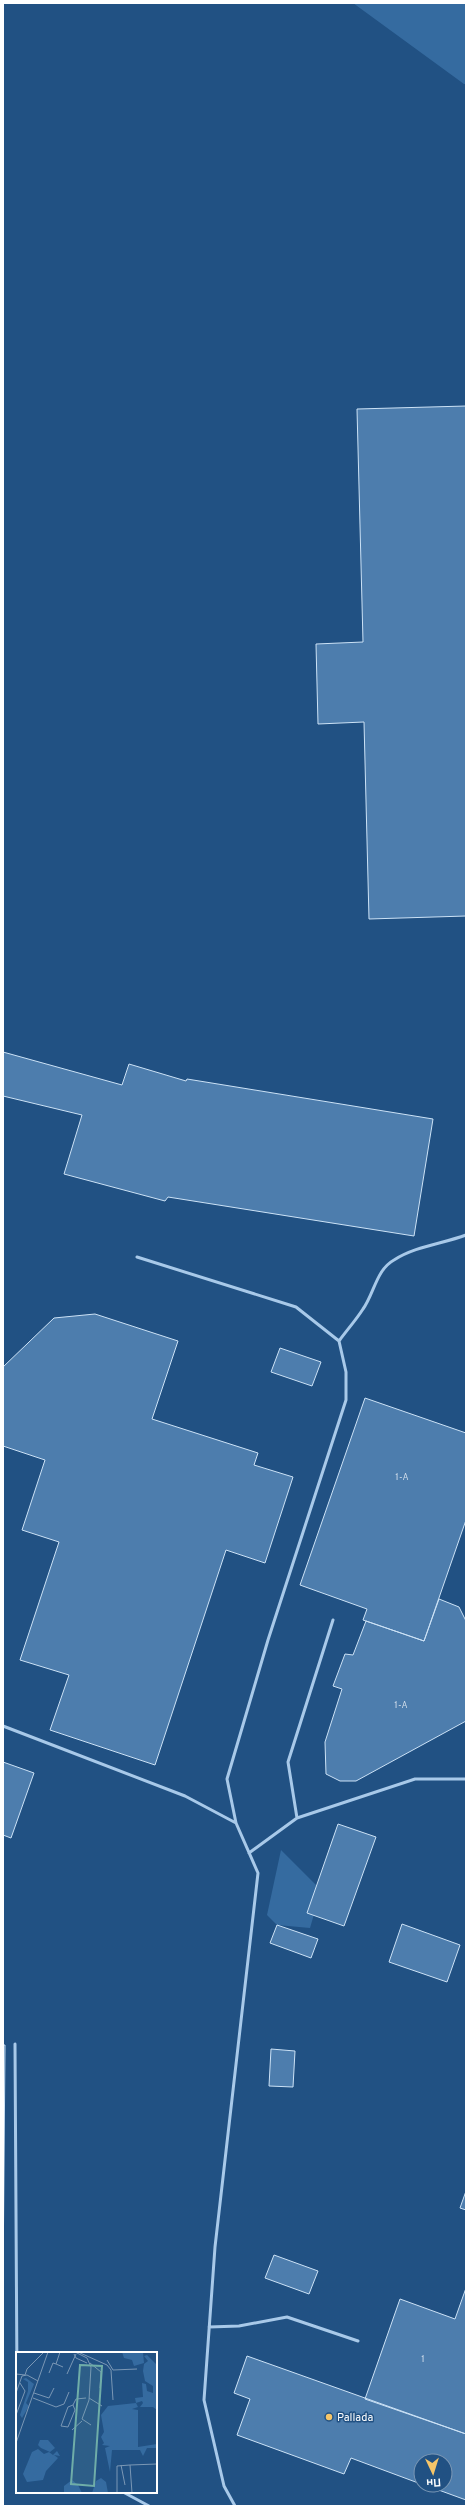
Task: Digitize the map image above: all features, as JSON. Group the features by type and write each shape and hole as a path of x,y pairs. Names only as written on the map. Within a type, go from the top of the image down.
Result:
{"lane":[{"path":"339,1341 364,1308 376,1281 392,1261 416,1248 442,1244 466,1235"},
{"path":"137,1257 296,1307 339,1341 346,1372 346,1400 268,1640 227,1779 236,1823 258,1873 215,2247 204,2400 224,2486 234,2506"},
{"path":"297,1818 288,1762 333,1620"},
{"path":"3,1726 185,1796 236,1823"},
{"path":"249,1853 297,1818 415,1779 466,1779"},
{"path":"15,2044 17,2352"},
{"path":"209,2327 239,2326 286,2317 358,2341"},
{"path":"125,2493 149,2506"}],"shaded area":[{"path":"353,3 466,3 466,84 464,84"},
{"path":"281,1850 321,1890 310,1928 277,1925 267,1915"}],"building":[{"path":"466,406 466,916 369,919 364,722 318,724 316,644 363,642 357,409"},
{"path":"3,1052 122,1085 129,1064 186,1081 187,1079 433,1119 414,1236 168,1197 165,1201 64,1174 82,1115 3,1096"},
{"path":"95,1314 178,1341 152,1419 258,1453 254,1465 293,1477 265,1563 226,1550 155,1765 50,1730 69,1675 20,1660 59,1542 22,1530 45,1460 3,1446 3,1367 54,1318"},
{"path":"280,1348 321,1362 312,1386 271,1372"},
{"path":"365,1398 466,1433 466,1520 424,1641 363,1620 367,1609 300,1585"},
{"path":"439,1599 459,1607 466,1621 466,1721 356,1781 340,1781 326,1774 325,1742 342,1689 333,1686 345,1654 353,1655 366,1621 424,1641"},
{"path":"3,1762 34,1773 11,1838 3,1835"},
{"path":"338,1824 376,1837 344,1926 307,1913"},
{"path":"402,1924 460,1945 447,1982 389,1962"},
{"path":"277,1925 318,1939 311,1958 270,1943"},
{"path":"3,2045 5,2045 3,2286"},
{"path":"271,2049 295,2051 293,2087 269,2086"},
{"path":"466,2191 466,2210 460,2208"},
{"path":"274,2255 318,2271 309,2294 265,2278"},
{"path":"466,2288 466,2434 365,2399 400,2299 455,2319"},
{"name":"Pallada","path":"247,2356 466,2434 466,2500 447,2493 453,2493 453,2453 413,2453 413,2481 351,2458 344,2474 237,2435 250,2399 234,2393"}],"place":[{"name":"Pallada","path":"329,2417"}]}
